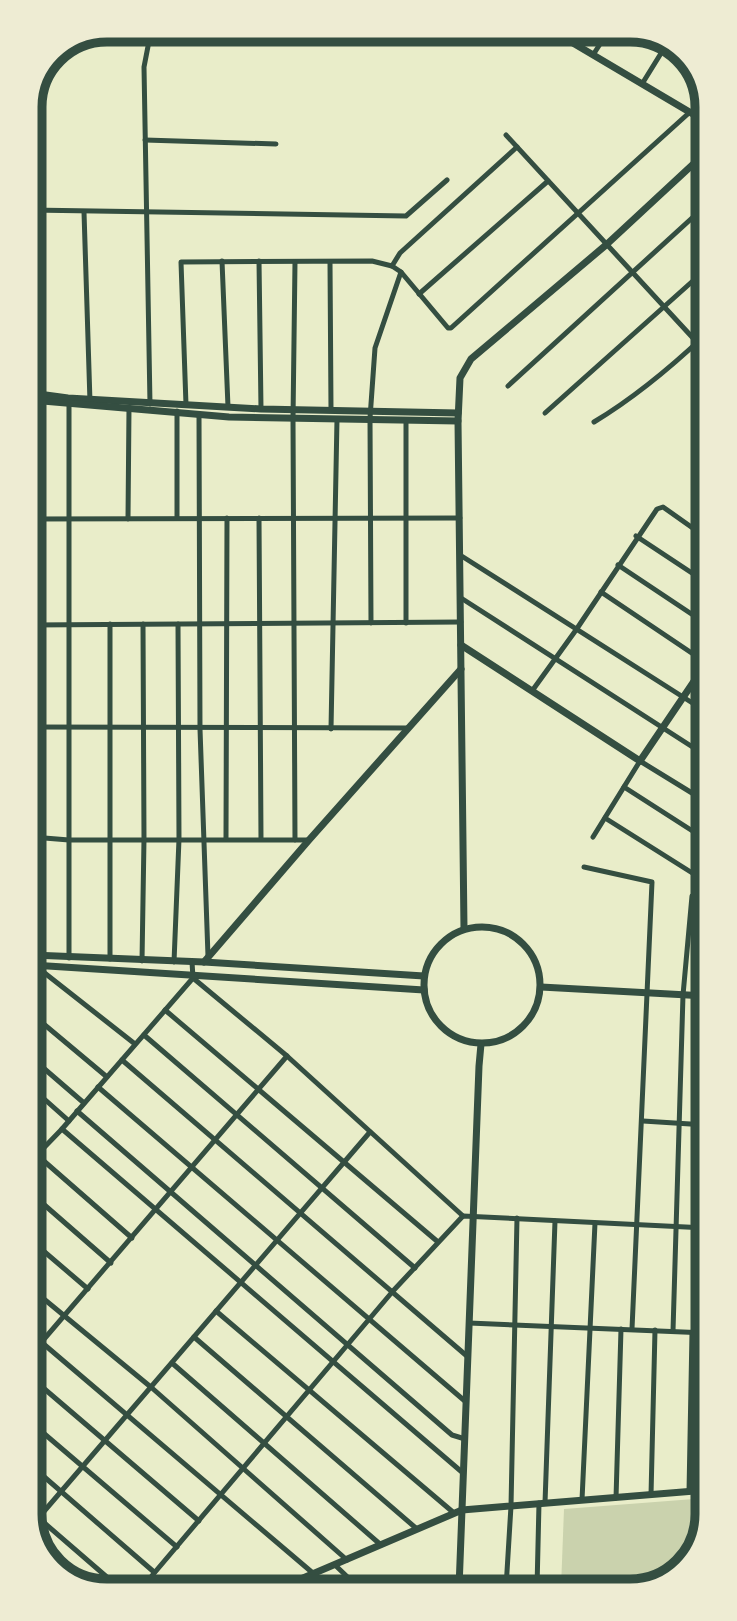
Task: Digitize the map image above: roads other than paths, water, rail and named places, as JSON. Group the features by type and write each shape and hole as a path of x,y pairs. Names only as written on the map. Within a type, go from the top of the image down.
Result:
{"street":[{"path":"149,42 144,67 150,406"},
{"path":"573,42 695,115"},
{"path":"593,55 601,42"},
{"path":"642,84 662,51"},
{"path":"186,405 181,262 372,261 392,265 448,328 456,326 695,109"},
{"path":"506,135 695,342"},
{"path":"145,140 276,145"},
{"path":"392,265 400,253 517,147"},
{"path":"464,929 458,417 460,378 471,359 606,245 695,162"},
{"path":"42,210 406,216 447,180"},
{"path":"419,294 548,181"},
{"path":"84,212 90,402"},
{"path":"508,386 695,215"},
{"path":"222,261 228,407"},
{"path":"259,261 261,409"},
{"path":"295,262 295,839"},
{"path":"330,262 331,410"},
{"path":"371,623 370,415 375,348 401,272"},
{"path":"545,412 695,279"},
{"path":"594,422 631,398 695,344"},
{"path":"42,395 129,408 186,405 331,410 405,420 458,417"},
{"path":"42,401 69,405 90,402 150,406 199,414 293,419 337,419 370,415 458,417"},
{"path":"69,405 69,958"},
{"path":"128,519 129,408"},
{"path":"177,411 177,518"},
{"path":"199,414 200,729 206,959"},
{"path":"331,729 337,419"},
{"path":"405,420 406,622"},
{"path":"532,691 576,630 651,514 659,507 695,530"},
{"path":"226,839 227,517"},
{"path":"260,518 261,839"},
{"path":"42,519 460,518"},
{"path":"636,536 695,574"},
{"path":"460,555 695,705"},
{"path":"618,565 695,616"},
{"path":"601,592 695,657"},
{"path":"461,597 695,748"},
{"path":"42,625 461,622"},
{"path":"110,624 110,959"},
{"path":"142,961 143,624"},
{"path":"174,962 180,839 178,624"},
{"path":"461,645 695,795"},
{"path":"206,959 461,669"},
{"path":"593,837 695,678"},
{"path":"42,727 407,728"},
{"path":"624,787 695,833"},
{"path":"605,818 695,875"},
{"path":"42,838 309,840"},
{"path":"584,867 652,882 632,1329"},
{"path":"673,1331 683,995 692,896"},
{"path":"483,926 501,929 517,938 530,951 538,967 541,987 534,1012 516,1033 500,1041 481,1044 465,1042 438,1025 429,1012 424,976 436,948 464,929 483,926"},
{"path":"42,956 174,962 206,959 424,976"},
{"path":"44,1147 165,1010 192,976 192,962"},
{"path":"42,966 424,990"},
{"path":"42,971 135,1044"},
{"path":"192,976 287,1056 463,1216 695,1228"},
{"path":"541,987 695,996"},
{"path":"165,1010 438,1242"},
{"path":"42,1023 107,1077"},
{"path":"144,1035 415,1268"},
{"path":"459,1579 458,1511 465,1439 481,1044"},
{"path":"287,1056 42,1342 314,1574"},
{"path":"122,1060 468,1357"},
{"path":"42,1067 84,1103"},
{"path":"98,1087 466,1402"},
{"path":"42,1097 69,1121"},
{"path":"77,1111 452,1435 465,1439"},
{"path":"643,1121 695,1124"},
{"path":"62,1129 463,1473"},
{"path":"42,1512 128,1416 370,1132"},
{"path":"42,1163 132,1238"},
{"path":"42,1203 111,1263"},
{"path":"150,1579 393,1291 463,1216"},
{"path":"507,1579 511,1506 517,1218"},
{"path":"538,1579 555,1221"},
{"path":"582,1500 595,1223"},
{"path":"42,1250 88,1289"},
{"path":"42,1298 152,1388 347,1560"},
{"path":"216,1311 458,1511"},
{"path":"469,1323 695,1332"},
{"path":"616,1498 621,1329"},
{"path":"651,1495 655,1330"},
{"path":"689,1492 692,1332"},
{"path":"194,1337 417,1529"},
{"path":"172,1363 382,1545"},
{"path":"42,1387 199,1521"},
{"path":"42,1432 177,1547"},
{"path":"42,1475 155,1573"},
{"path":"306,1579 458,1511 695,1491"},
{"path":"43,1524 109,1579"},
{"path":"335,1565 350,1579"}]}
